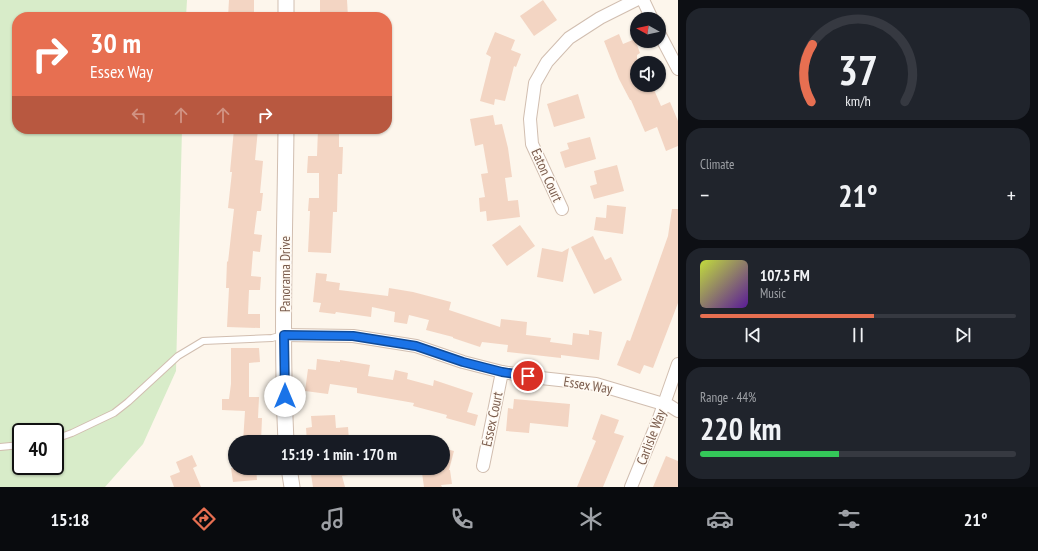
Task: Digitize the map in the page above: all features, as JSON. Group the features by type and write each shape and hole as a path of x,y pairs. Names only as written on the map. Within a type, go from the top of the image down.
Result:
{"street":[{"path":"286,0 286,12"},
{"name":"Eaton Court","path":"562,209 532,144 530,119 535,83 547,62 569,38 600,18 636,0"},
{"path":"642,0 648,12"},
{"path":"666,46 678,69"},
{"name":"Panorama Drive","path":"286,134 284,335 286,435"},
{"name":"Essex Way","path":"284,335 353,336 416,346 463,362 502,372 596,384 664,404 678,411"},
{"name":"Carlisle Way","path":"631,487 678,364"},
{"name":"Essex Court","path":"483,466 502,372"},
{"path":"290,475 292,487"}],"lane":[{"path":"64,436 114,412 138,393 178,356 203,341 272,338 284,335"},
{"path":"0,447 12,446"}],"green space":[{"path":"0,0 187,0 186,12 12,12 12,134 182,134 176,371 143,444 105,487 0,487"}],"building":[{"path":"229,0 254,0 254,12 228,12"},
{"path":"320,0 347,0 348,12 320,12"},
{"path":"543,0 557,20 534,36 520,16"},
{"path":"495,32 515,40 511,50 521,54 516,67 514,66 505,101 495,99 494,105 480,101 491,57 486,54"},
{"path":"619,34 623,44 630,41 630,48 638,48 640,53 637,56 630,56 630,92 655,92 661,106 670,102 678,121 678,146 666,151 657,127 645,132 631,100 619,79 604,41"},
{"path":"578,94 585,118 554,127 547,104"},
{"path":"493,115 495,125 502,124 508,148 512,177 505,178 508,201 518,200 520,217 487,221 486,211 480,212 479,198 485,197 481,174 488,173 483,144 475,146 470,119"},
{"path":"234,134 258,134 255,160 263,161 260,193 263,193 261,211 257,211 254,234 262,235 260,252 253,251 251,276 261,277 260,290 249,290 248,314 260,314 260,328 227,327 229,288 226,288 227,261 228,262 234,209 228,208 232,172 230,172"},
{"path":"318,134 339,134 339,147 343,147 342,174 338,174 337,212 333,212 331,253 308,252 310,211 308,211 309,198 319,198 319,173 307,173 308,156 317,156"},
{"path":"590,137 596,159 565,168 560,152 569,149 567,143"},
{"path":"617,165 624,191 594,199 590,186 597,184 594,171"},
{"path":"607,205 626,207 623,234 594,230 596,217 606,218"},
{"path":"672,209 678,209 678,303 653,368 644,365 640,374 617,365 627,340 630,341 668,236"},
{"path":"520,225 535,246 507,266 492,245"},
{"path":"593,236 605,260 611,257 622,280 594,294 571,247"},
{"path":"542,248 562,252 569,248 563,282 537,277"},
{"path":"316,273 327,274 326,281 340,283 339,290 388,296 389,288 413,292 451,302 449,310 500,327 501,319 527,322 526,335 551,338 550,342 572,345 573,333 589,335 589,330 602,332 599,360 561,355 561,358 507,352 508,345 482,342 480,347 453,337 426,330 429,320 409,315 407,324 394,322 395,312 372,307 371,317 336,312 335,314 319,312 321,303 313,302"},
{"path":"231,348 259,348 260,362 249,363 249,397 259,397 258,418 262,418 261,435 243,435 245,411 222,410 222,399 229,399 231,384"},
{"path":"317,359 340,362 340,360 370,365 368,376 393,380 395,370 408,373 407,379 433,386 434,380 473,393 467,412 478,415 475,426 446,418 447,415 413,406 414,403 357,393 357,388 330,384 328,394 305,391 308,369 316,370"},
{"path":"514,399 570,404 568,427 530,423 529,433 506,431 508,408 513,409"},
{"path":"601,414 619,420 614,433 624,436 603,487 577,487 596,441 592,439"},
{"path":"335,415 336,428 348,427 349,435 306,435 306,428 312,427 311,416"},
{"path":"450,450 454,451 450,466"},
{"path":"192,455 197,466 193,468 201,487 174,487 170,476 180,472 176,462"},
{"path":"666,456 678,461 678,487 653,487"},
{"path":"450,470 452,484 441,485 442,487 424,487 422,475 450,475"},
{"path":"232,475 257,475 257,480 233,482"},
{"path":"311,475 348,475 342,476 345,487 313,487"}],"route":[{"path":"285,396 284,335 353,336 416,346 463,362 502,372 528,376"}]}
